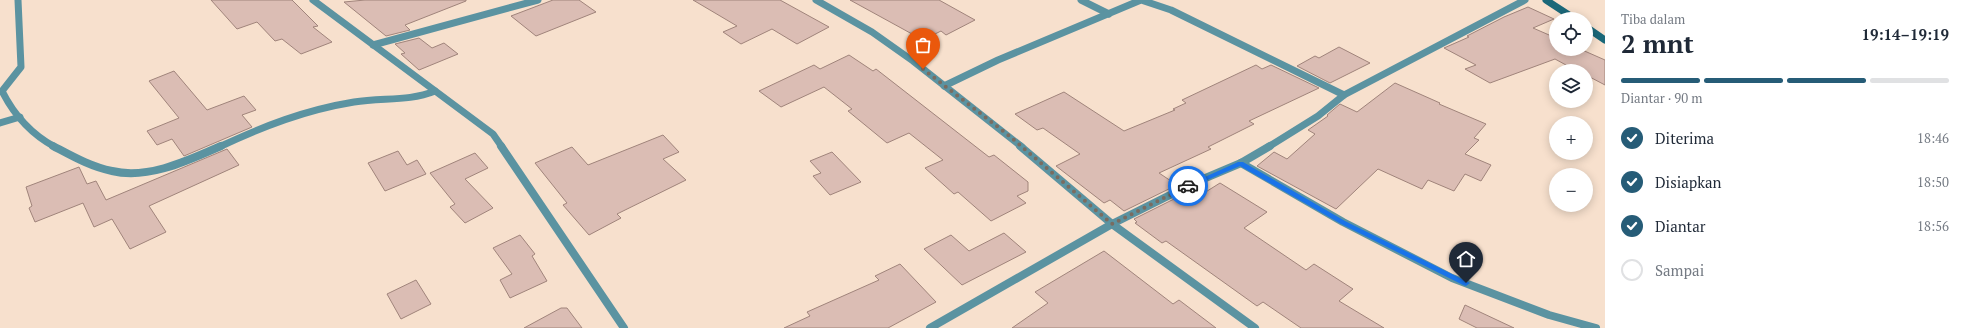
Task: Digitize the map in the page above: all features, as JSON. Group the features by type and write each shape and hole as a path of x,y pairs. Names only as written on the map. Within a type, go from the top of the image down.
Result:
{"street":[{"path":"18,0 19,41 22,62 21,67 2,92 7,102 36,135 66,153 95,166 115,172 146,172 188,160 285,118 366,99 404,100 423,97 435,91"},
{"path":"313,0 493,134 589,274 624,328"},
{"path":"372,45 538,0"},
{"path":"816,0 872,32 913,61 1007,134 1112,224 1255,328"},
{"path":"1081,0 1109,14"},
{"path":"944,86 998,60 1141,0 1157,4 1344,95"},
{"path":"930,328 1112,224 1196,182 1241,163 1318,116 1344,95 1525,0"},
{"path":"1546,0 1564,12"},
{"path":"1593,32 1605,40"},
{"path":"0,123 20,117"},
{"path":"1241,163 1343,222 1452,278 1549,314 1593,327"}],"building":[{"path":"211,0 292,0 318,26 313,27 332,42 301,54 282,39 275,41 257,22 237,29"},
{"path":"365,0 466,1 405,25 410,30 386,36 344,2"},
{"path":"553,0 579,0 596,12 536,36 511,16"},
{"path":"693,0 780,0 829,27 797,44 772,29 741,44 723,32 737,26"},
{"path":"850,0 939,0 975,20 946,35 941,31 923,40"},
{"path":"1528,7 1549,17 1549,21 1533,28 1549,35 1549,56 1593,56 1593,55 1605,60 1605,85 1593,79 1593,64 1564,64 1555,59 1490,83 1465,69 1476,65 1444,48 1469,37 1467,36 1504,17"},
{"path":"419,38 432,48 444,43 458,54 419,70 401,54 405,53 395,44"},
{"path":"1339,47 1370,63 1330,83 1297,66 1315,56 1319,58"},
{"path":"849,55 873,71 876,69 989,157 994,155 1028,182 1028,191 1017,196 1026,203 991,221 958,192 954,194 925,168 943,160 909,133 887,143 848,111 852,109 824,87 781,107 759,91 814,65 820,69"},
{"path":"1256,65 1262,69 1271,65 1319,88 1249,121 1254,124 1208,147 1211,149 1159,173 1177,185 1124,211 1110,200 1104,203 1056,166 1080,154 1043,128 1037,130 1015,114 1064,92 1124,131 1175,110 1173,109 1186,103 1182,100"},
{"path":"174,71 207,110 244,96 256,110 242,115 252,127 184,156 172,139 157,145 147,131 179,118 149,81"},
{"path":"1395,83 1486,124 1474,138 1479,140 1465,154 1491,165 1481,181 1465,174 1454,191 1428,180 1422,189 1378,169 1336,209 1257,166 1274,152 1287,159 1315,134 1308,130 1328,116 1327,115 1340,104 1357,112"},
{"path":"663,135 679,152 663,159 686,180 617,214 621,218 589,235 563,205 567,203 535,163 572,147 588,165"},
{"path":"227,149 239,165 149,206 166,232 130,249 112,219 94,227 83,203 35,222 29,208 32,206 26,187 79,167 87,184 96,181 106,200"},
{"path":"398,151 407,165 417,160 426,174 385,191 368,163"},
{"path":"832,152 861,182 830,195 813,176 821,173 810,161"},
{"path":"475,153 488,168 465,179 493,208 465,223 450,207 455,204 430,173"},
{"path":"1220,183 1267,212 1244,228 1306,270 1314,264 1353,289 1339,301 1384,328 1301,328 1263,302 1257,306 1166,241 1162,243 1135,223 1137,222 1134,219 1188,192 1196,198"},
{"path":"1004,233 1026,252 962,285 924,249 951,235 969,251"},
{"path":"520,235 535,254 532,256 547,281 510,298 500,280 512,274 493,248"},
{"path":"1104,251 1173,304 1179,300 1216,328 1012,328 1048,303 1035,292"},
{"path":"900,264 936,302 888,328 784,328 810,316 807,312 879,280 875,276"},
{"path":"416,280 431,304 401,319 387,294"},
{"path":"1465,305 1514,328 1477,328 1459,319"},
{"path":"561,308 567,308 582,328 524,328"}],"way so far":[{"path":"923,69 1007,134 1112,224 1188,186"}],"route":[{"path":"1188,186 1241,163 1343,222 1452,278 1466,283"}]}
